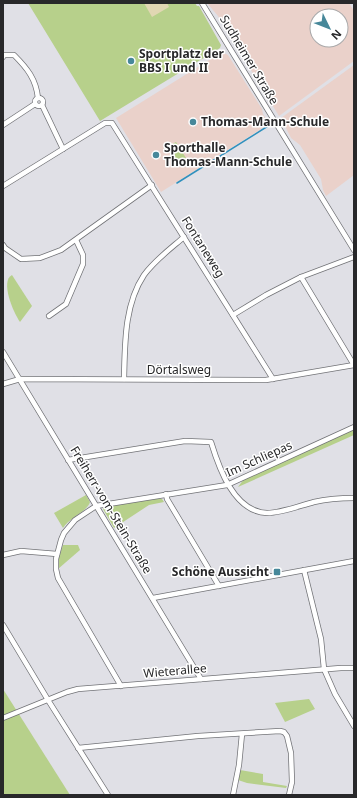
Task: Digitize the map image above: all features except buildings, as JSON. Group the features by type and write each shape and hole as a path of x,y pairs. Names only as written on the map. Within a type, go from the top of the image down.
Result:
{"street":[{"name":"Sudheimer Straße","path":"202,3 354,250"},
{"path":"3,57 14,56 26,67 37,88 38,98 35,100 35,104 3,125"},
{"path":"3,186 63,149 42,105 42,100 38,98"},
{"path":"35,104 38,106 42,105"},
{"name":"Fontaneweg","path":"63,149 105,123 111,123 115,126 234,315 272,379"},
{"path":"3,245 21,259 40,258 61,250 152,185"},
{"path":"124,380 127,322 136,290 150,268 184,237"},
{"path":"49,316 66,304 83,264 83,255 76,240"},
{"path":"234,315 266,295 301,277 354,257"},
{"path":"301,277 354,365"},
{"name":"Freiherr-vom-Stein-Straße","path":"3,352 201,679"},
{"name":"Dörtalsweg","path":"3,384 20,379 272,379 354,365"},
{"name":"Im Schliepas","path":"96,506 227,485 354,427"},
{"path":"68,460 185,442 211,442 227,485 243,502 254,510 268,513 326,500 354,498"},
{"path":"166,494 176,514 219,586"},
{"path":"96,506 75,520 68,527 61,540 57,554 56,569 61,584 121,686"},
{"path":"3,555 21,551 57,554"},
{"path":"152,598 354,561"},
{"path":"304,570 321,639 324,669 335,694 354,726"},
{"path":"3,625 108,795"},
{"name":"Wieterallee","path":"3,718 74,690 324,669 354,668"},
{"path":"78,748 198,736 280,731 284,732 290,744 292,782 289,795"},
{"path":"233,795 239,765 242,734"}],"shaded area":[{"path":"207,3 349,3 354,11 354,61 279,116 218,16"},
{"name":"Thomas-Mann-Schule","path":"222,52 228,55 262,109 263,114 269,124 161,192 116,118"},
{"path":"354,65 354,175 326,196 321,179 300,145 291,138 281,118"}],"green space":[{"name":"Sportplatz der BBS I und II","path":"28,3 195,3 199,6 221,45 220,48 100,121"},
{"path":"176,142 186,158 177,164 167,147"},
{"path":"12,275 32,306 20,322 11,304 7,290 7,283"},
{"path":"354,429 354,435 238,487 244,479"},
{"path":"86,495 90,502 89,505 69,521 63,528 54,513"},
{"path":"157,498 162,499 164,502 149,505 114,528 103,509 104,507"},
{"path":"63,545 78,545 80,550 58,569 59,557"},
{"path":"3,689 70,795 3,795"},
{"path":"309,699 315,709 285,722 275,703"},
{"path":"240,770 263,774 263,782 287,786 286,788 247,783 238,780"}],"sand":[{"path":"144,3 167,3 169,7 152,17"}],"waterway":[{"path":"177,183 268,126"}],"place":[{"name":"Sportplatz der BBS I und II","path":"131,61"},
{"name":"Thomas-Mann-Schule","path":"193,122"},
{"name":"Sporthalle Thomas-Mann-Schule","path":"156,155"},
{"name":"Schöne Aussicht","path":"277,572"}]}
